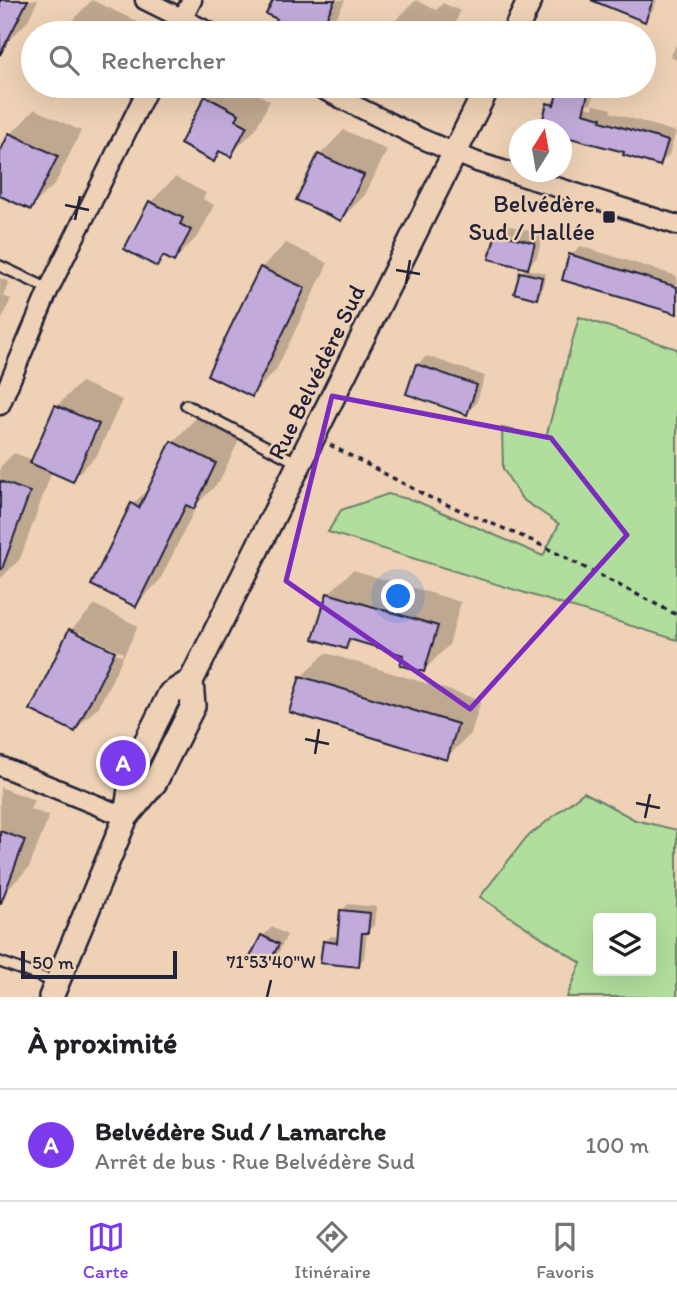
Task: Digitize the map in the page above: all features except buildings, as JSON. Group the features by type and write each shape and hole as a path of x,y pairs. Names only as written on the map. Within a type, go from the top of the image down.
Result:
{"street":[{"path":"145,0 172,21"},
{"path":"182,21 192,0"},
{"path":"520,21 530,0"},
{"path":"0,405 49,289 143,98"},
{"path":"341,98 454,153 509,173 677,225"},
{"name":"Rue Belvédère Sud","path":"53,990 126,817 133,768 170,694 191,681 482,98"},
{"path":"0,766 126,817"}],"lane":[{"path":"0,266 49,289"},
{"path":"186,405 299,464"},
{"path":"0,962 53,990"}],"path":[{"path":"313,436 429,497 533,541 677,615"}],"highlighted area":[{"path":"332,396 551,438 627,535 470,709 286,581"}],"green space":[{"path":"579,317 677,349 677,640 328,532 341,510 388,494 416,501 543,556 559,524 522,499 503,469 502,428 546,437"},
{"path":"584,792 635,820 677,830 677,997 567,997 581,963 480,897 526,838"}],"place":[{"name":"Belvédère Sud / Hallée","path":"609,217"},
{"name":"Belvédère Sud / Lamarche","path":"123,763"}]}
